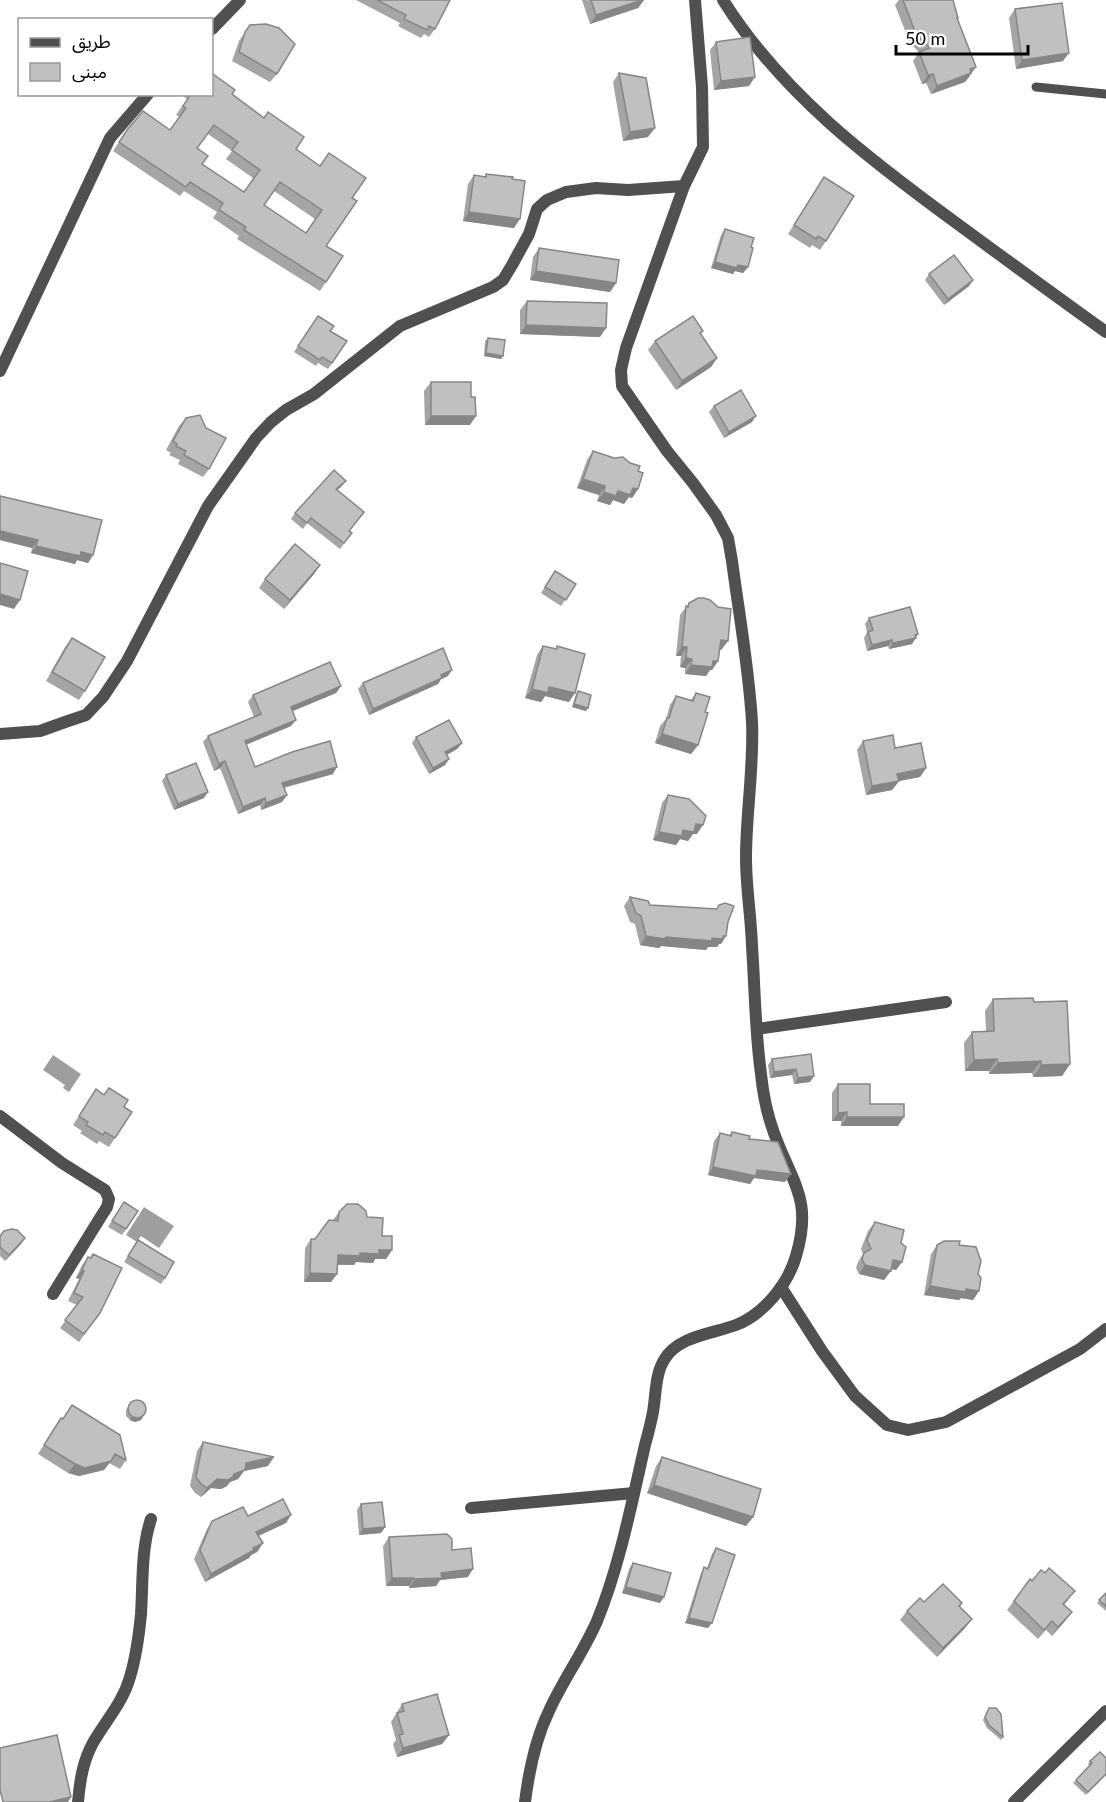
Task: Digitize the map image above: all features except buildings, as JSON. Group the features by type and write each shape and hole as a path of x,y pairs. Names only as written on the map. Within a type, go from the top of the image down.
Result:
{"street":[{"path":"213,28 240,0"},
{"path":"525,1802 529,1769 537,1739 549,1709 582,1653 598,1619 634,1493 653,1412 660,1369 666,1356 676,1346 686,1341 739,1323 757,1313 781,1287 796,1259 804,1212 796,1185 767,1113 756,1029 746,861 752,723 728,538 716,515 666,451 622,386 621,370 626,348 684,186 703,147 702,87 695,0"},
{"path":"723,0 767,61 821,117 894,178 1106,332"},
{"path":"0,371 110,138 146,96"},
{"path":"0,734 40,731 86,715 103,697 128,661 208,506 255,438 286,410 314,394 400,327 493,287 503,280 529,234 537,208 541,203 566,192 596,188 628,190 684,186"},
{"path":"756,1029 946,1002"},
{"path":"0,1116 62,1163 105,1190 109,1199 104,1213 53,1294"},
{"path":"781,1287 822,1351 855,1396 887,1425 908,1430 946,1422 1080,1349 1106,1329"},
{"path":"471,1508 634,1493"},
{"path":"78,1802 86,1757 93,1742 121,1701 129,1679 141,1616 142,1571 147,1530 151,1519"},
{"path":"1014,1802 1106,1710"}],"lane":[{"path":"1036,87 1106,94"}],"shaded area":[{"path":"53,1055 81,1074 69,1092 63,1088 65,1085 43,1070"},
{"path":"144,1207 174,1226 159,1248 141,1236 137,1242 126,1235"}]}
